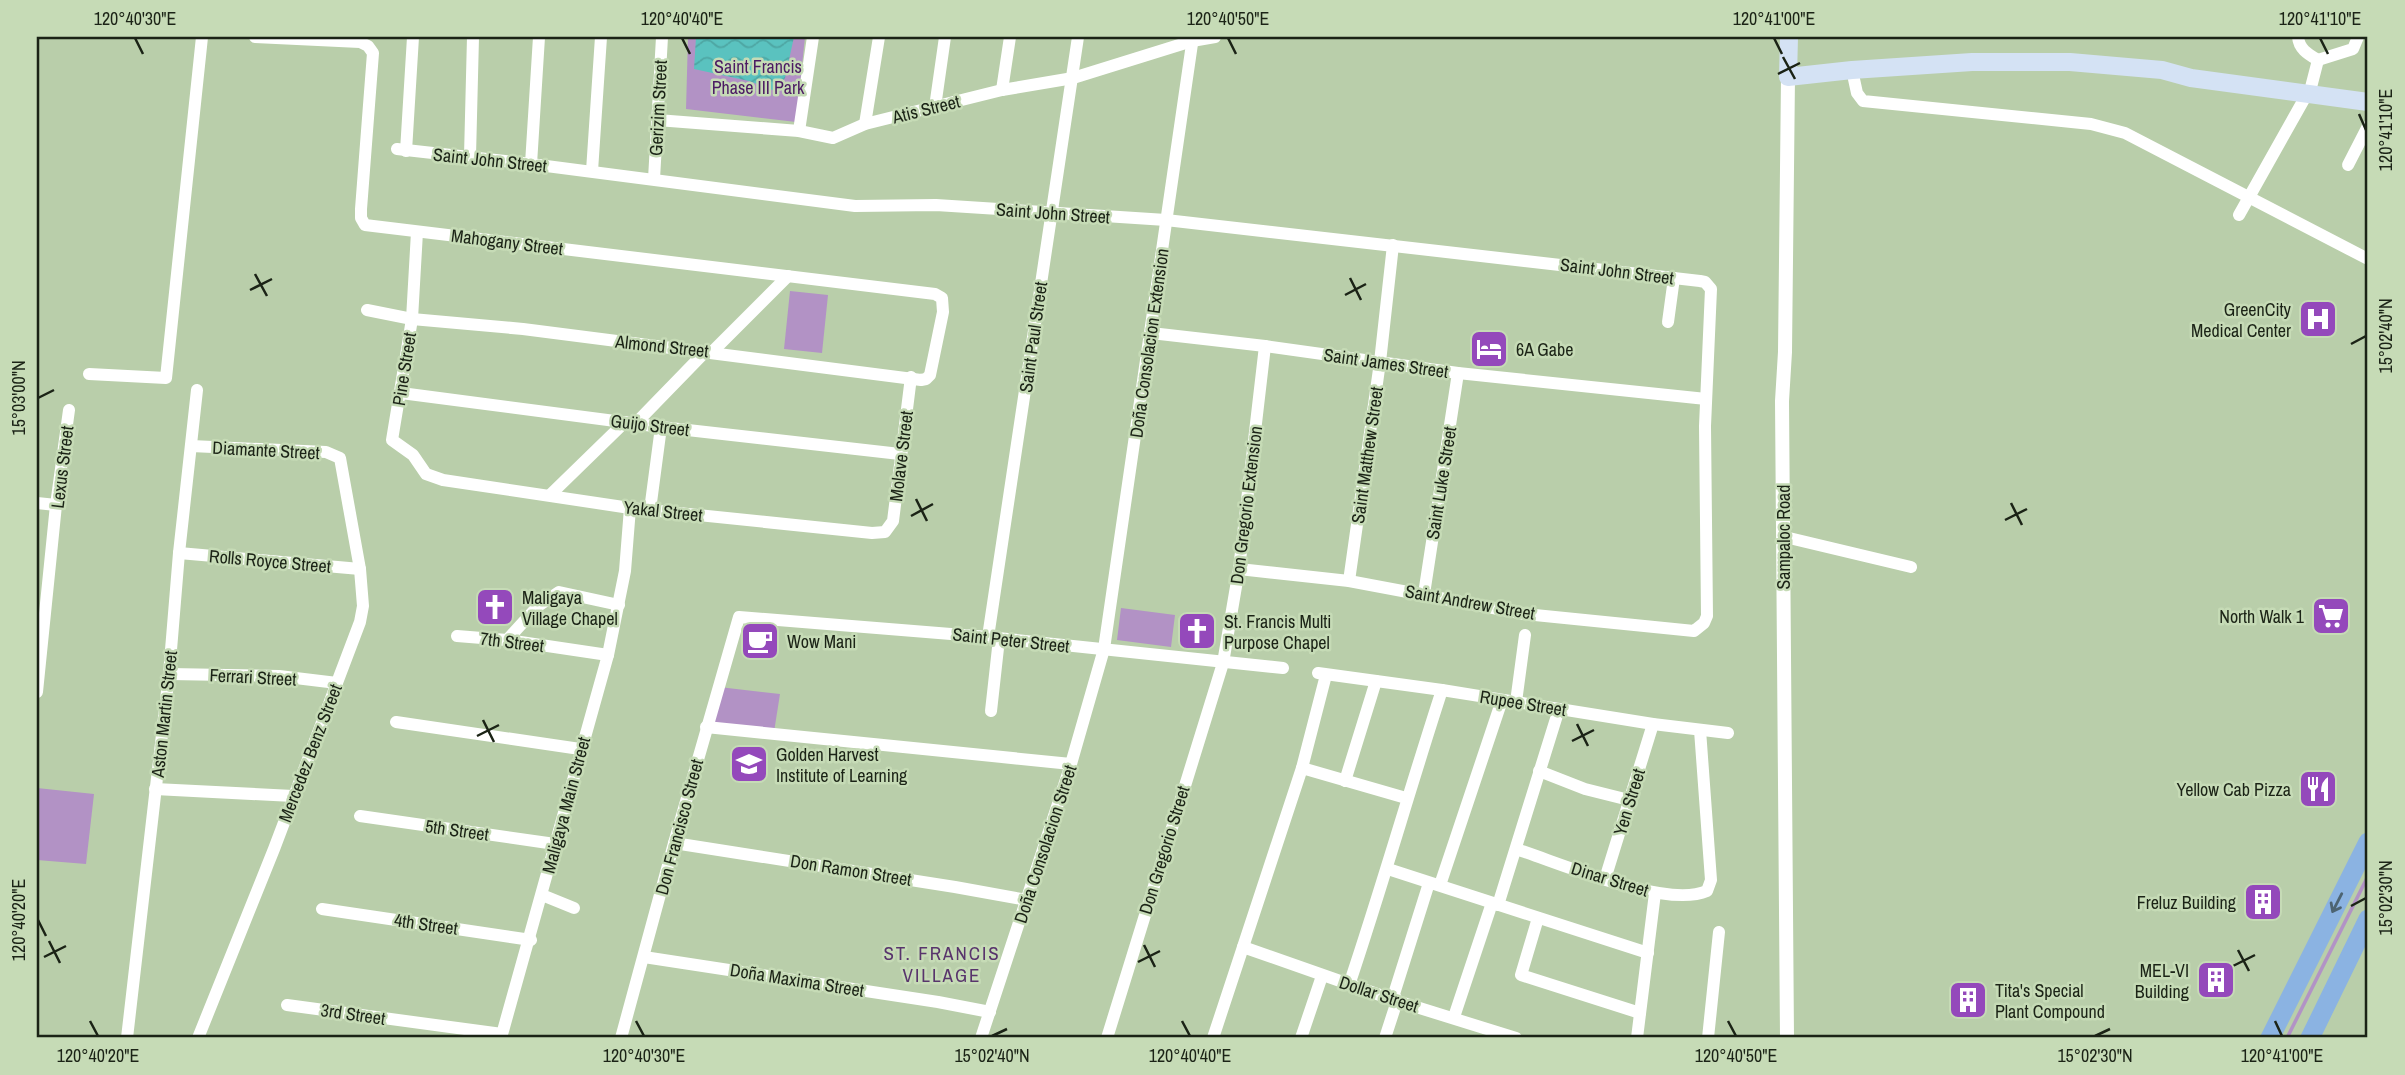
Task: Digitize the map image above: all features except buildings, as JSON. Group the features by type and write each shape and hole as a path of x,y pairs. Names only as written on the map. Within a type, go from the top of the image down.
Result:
{"highway":[{"path":"2270,1038 2368,842"},
{"path":"2310,1038 2368,919"}],"main road":[{"name":"Sampaloc Road","path":"1788,77 1789,37"},
{"path":"1788,77 1972,62 2070,62 2162,70 2191,78 2368,102"}],"street":[{"path":"89,374 166,378 202,37"},
{"name":"Mahogany Street","path":"255,37 360,42 368,46 373,53 361,218 365,225 935,294 942,298 943,312 930,375 921,380 911,377"},
{"name":"Saint John Street","path":"414,37 401,150 470,156 856,206 936,205 1166,220 1700,281 1709,285 1712,294 1706,399"},
{"path":"470,156 473,37"},
{"path":"531,164 539,37"},
{"path":"592,172 601,37"},
{"name":"Gerizim Street","path":"654,179 662,37"},
{"path":"799,131 813,37"},
{"path":"865,124 879,37"},
{"path":"935,107 945,37"},
{"path":"1002,90 1010,37"},
{"name":"Saint Paul Street","path":"990,710 994,638 1051,213 1078,37"},
{"name":"Atis Street","path":"657,120 799,131 833,138 865,124 1002,90 1073,78 1192,39 1215,37"},
{"path":"2298,37 2304,52 2318,60 2353,49 2357,37"},
{"name":"Doña Consolacion Extension","path":"1104,649 1192,39"},
{"path":"2239,215 2308,95 2318,60"},
{"path":"1852,70 1857,93 1863,101 2110,128 2249,195 2368,259"},
{"name":"Sampaloc Road","path":"1787,1038 1782,401 1788,77"},
{"path":"2348,165 2368,126"},
{"name":"Pine Street","path":"417,232 412,320 392,440 414,455 426,474 443,480"},
{"name":"Saint Matthew Street","path":"1349,581 1380,362 1393,245"},
{"path":"550,495 788,276"},
{"path":"1668,322 1674,278"},
{"name":"Almond Street","path":"367,310 412,320 523,329 911,377"},
{"name":"Saint James Street","path":"1151,333 1458,373 1706,399"},
{"name":"Don Gregorio Extension","path":"1223,663 1239,569 1265,346"},
{"name":"Saint Luke Street","path":"1424,594 1458,373"},
{"name":"Molave Street","path":"885,532 892,521 911,377"},
{"name":"Aston Martin Street","path":"127,1038 169,674 197,390"},
{"name":"Guijo Street","path":"401,393 661,427 900,454"},
{"name":"Saint Andrew Street","path":"1239,569 1349,581 1525,614 1690,632 1699,628 1707,616 1706,399"},
{"name":"Lexus Street","path":"37,692 56,505 69,410"},
{"path":"650,510 661,427"},
{"name":"Diamante Street","path":"191,446 326,452 340,458"},
{"name":"Mercedez Benz Street","path":"198,1038 360,622 363,606 360,569 340,458"},
{"name":"Yakal Street","path":"443,480 630,508 872,533 885,532"},
{"path":"37,503 56,505"},
{"name":"Maligaya Main Street","path":"502,1036 531,940 580,749 608,655 625,571 630,508"},
{"path":"1784,537 1911,567"},
{"name":"Rolls Royce Street","path":"179,553 360,569"},
{"path":"507,640 538,606 559,592 619,605"},
{"name":"Saint Peter Street","path":"739,617 994,638 1283,668"},
{"name":"Don Francisco Street","path":"621,1038 739,617"},
{"path":"1385,1038 1397,1001 1394,995 1434,884 1509,701 1525,635"},
{"name":"7th Street","path":"457,636 507,640 608,655"},
{"name":"Doña Consolacion Street","path":"981,1038 1071,764 1104,649"},
{"name":"Don Gregorio Street","path":"1107,1038 1223,663"},
{"name":"Ferrari Street","path":"169,674 279,676 337,683"},
{"name":"Rupee Street","path":"1301,768 1322,674 1728,733"},
{"path":"1345,781 1376,681"},
{"path":"1349,985 1388,869 1406,799 1442,690"},
{"path":"1454,1017 1516,849 1559,709"},
{"path":"396,722 580,749"},
{"name":"Yen Street","path":"1605,879 1653,724"},
{"path":"706,727 1071,764"},
{"name":"Dinar Street","path":"1516,849 1655,893 1698,895 1707,891 1712,880 1699,730"},
{"path":"1213,1038 1301,768 1406,799"},
{"path":"1539,771 1585,789 1629,800"},
{"path":"155,789 293,796"},
{"name":"5th Street","path":"359,816 555,844"},
{"name":"Don Ramon Street","path":"674,843 1027,900"},
{"path":"1388,869 1648,953"},
{"path":"1636,1038 1655,893"},
{"path":"542,895 575,908"},
{"name":"4th Street","path":"322,909 531,940"},
{"path":"1538,918 1521,975 1640,1013"},
{"path":"1707,1038 1719,932"},
{"name":"Dollar Street","path":"1243,947 1322,976 1516,1038"},
{"name":"Doña Maxima Street","path":"644,957 990,1012"},
{"path":"1301,1038 1322,976"},
{"name":"3rd Street","path":"287,1005 502,1036"}],"green space":[{"name":"Saint Francis Phase III Park","path":"688,37 805,37 796,122 686,109"},
{"path":"790,291 828,295 822,353 784,349"},
{"path":"1121,608 1175,615 1171,647 1117,640"},
{"path":"719,687 780,694 774,732 708,725"},
{"path":"37,788 94,794 86,864 37,860"},
{"path":"2368,872 2368,880 2289,1038 2285,1038"}],"water":[{"path":"696,37 794,37 785,78 775,91 749,81 694,69"}],"place":[{"name":"GreenCity Medical Center","path":"2318,319"},
{"name":"6A Gabe","path":"1489,349"},
{"name":"Maligaya Village Chapel","path":"495,607"},
{"name":"North Walk 1","path":"2331,616"},
{"name":"St. Francis Multi Purpose Chapel","path":"1197,631"},
{"name":"Wow Mani","path":"760,641"},
{"name":"Golden Harvest Institute of Learning","path":"749,764"},
{"name":"Yellow Cab Pizza","path":"2318,789"},
{"name":"Freluz Building","path":"2263,902"},
{"name":"MEL-VI Building","path":"2216,980"},
{"name":"Tita's Special Plant Compound","path":"1968,1000"}],"district":[{"name":"ST. FRANCIS VILLAGE","path":"942,964"}]}
